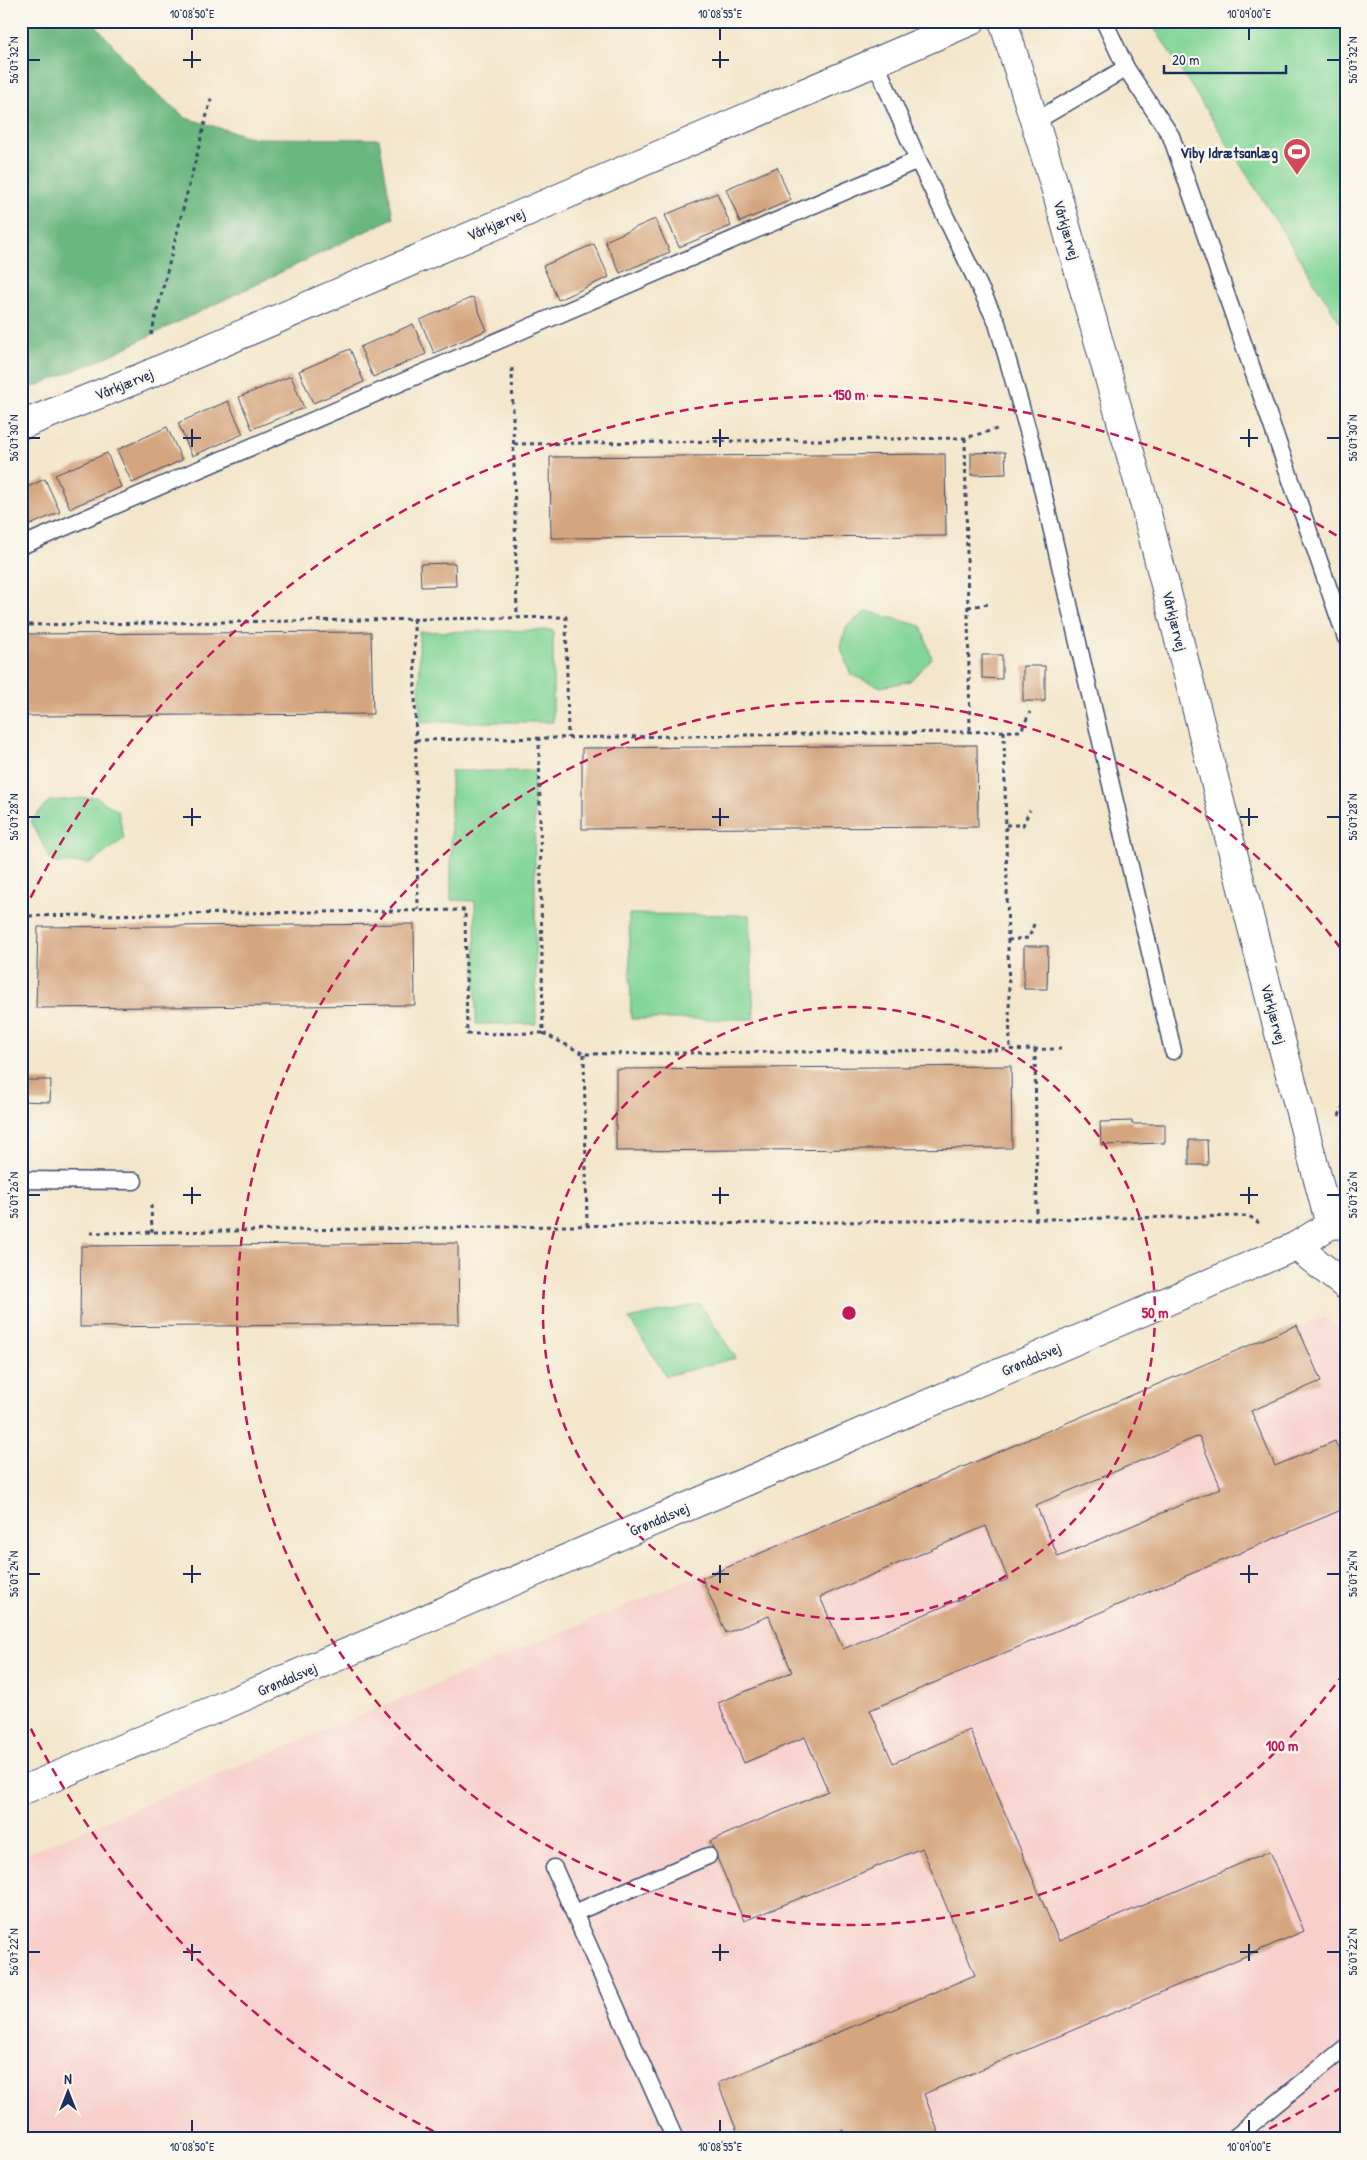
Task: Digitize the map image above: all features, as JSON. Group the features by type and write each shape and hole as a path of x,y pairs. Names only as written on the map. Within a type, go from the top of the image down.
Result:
{"street":[{"name":"Vårkjærvej","path":"21,425 140,378 874,61 971,21"},
{"name":"Vårkjærvej","path":"1003,21 1055,188 1144,502 1272,1009 1338,1225"},
{"name":"Grøndalsvej","path":"21,1790 223,1706 1296,1246 1338,1225"},
{"path":"1296,1246 1346,1286"}],"lane":[{"path":"1104,21 1126,68 1171,136 1346,638"},
{"path":"874,61 918,160 998,323 1025,421 1173,1051"},
{"path":"1034,122 1126,68"},
{"path":"21,546 918,160"},
{"path":"21,1180 134,1181"},
{"path":"574,1913 708,1856"},
{"path":"554,1868 675,2139"},
{"path":"1233,2139 1346,2047"}],"path":[{"path":"140,378 212,96"},
{"path":"511,335 517,617"},
{"path":"514,444 965,438 1025,421"},
{"path":"965,438 970,732"},
{"path":"968,606 990,604"},
{"path":"21,625 566,617 568,738"},
{"path":"414,619 418,910"},
{"path":"416,740 1022,731 1030,712"},
{"path":"1004,731 1010,1050"},
{"path":"539,738 543,1033"},
{"path":"1006,825 1023,825 1030,810"},
{"path":"21,916 465,910 467,1034 543,1033 584,1054 1061,1049"},
{"path":"1008,940 1030,938 1034,924"},
{"path":"1035,1049 1038,1218"},
{"path":"584,1054 587,1225"},
{"path":"1338,1118 1346,1098"},
{"path":"90,1233 1249,1216 1296,1246"}],"shaded area":[{"path":"1324,1317 1346,1334 1346,2124 1328,2139 21,2139 21,1856"}],"green space":[{"path":"21,21 92,21 149,87 186,118 254,138 379,139 393,218 98,361 21,392"},
{"name":"Viby Idrætsanlæg","path":"1150,21 1346,21 1346,332"},
{"path":"867,611 921,626 932,658 910,681 881,687 851,675 840,646 847,626"},
{"path":"553,630 553,722 420,722 419,632"},
{"path":"451,771 534,771 536,1024 476,1024 475,901 451,900"},
{"path":"96,797 118,811 124,839 91,863 52,863 31,821 49,801"},
{"path":"629,914 749,915 754,1019 631,1019"},
{"path":"700,1304 736,1358 666,1376 629,1319"}],"building":[{"path":"777,167 791,200 740,222 726,189"},
{"path":"717,193 731,226 679,247 665,215"},
{"path":"655,219 670,252 620,273 605,241"},
{"path":"594,244 609,277 558,300 543,266"},
{"path":"473,297 487,330 434,353 420,320"},
{"path":"413,324 426,354 373,377 360,347"},
{"path":"350,349 364,382 313,403 299,371"},
{"path":"291,376 304,408 252,429 239,397"},
{"path":"228,401 243,434 192,456 178,423"},
{"path":"167,427 182,460 132,483 117,450"},
{"path":"1005,452 1006,474 971,475 971,453"},
{"path":"107,453 121,487 70,508 55,475"},
{"path":"945,454 946,536 551,538 550,457"},
{"path":"45,479 60,512 21,529 21,490"},
{"path":"455,563 456,586 421,587 420,564"},
{"path":"371,632 373,714 21,716 21,634"},
{"path":"982,655 1002,655 1002,679 982,678"},
{"path":"1023,666 1045,666 1045,701 1023,701"},
{"path":"977,745 978,827 582,829 582,748"},
{"path":"414,924 415,1005 36,1008 38,927"},
{"path":"1024,946 1048,946 1047,989 1024,989"},
{"path":"1011,1066 1012,1148 616,1151 616,1069"},
{"path":"21,1080 51,1080 50,1102 21,1101"},
{"path":"1132,1121 1132,1124 1165,1124 1165,1143 1101,1145 1100,1122"},
{"path":"1189,1140 1207,1140 1208,1165 1189,1165"},
{"path":"458,1243 459,1324 80,1327 81,1246"},
{"path":"1297,1325 1321,1381 1251,1411 1275,1466 1335,1441 1346,1467 1346,1508 870,1710 893,1763 970,1730 1059,1941 1270,1851 1304,1931 924,2094 941,2139 847,2139 843,2130 823,2139 740,2139 718,2083 975,1975 922,1848 744,1921 710,1841 828,1791 805,1737 744,1763 718,1703 792,1672 769,1616 726,1633 702,1578","holes":["1199,1436 1221,1488 1058,1557 1036,1505","986,1526 1008,1579 843,1649 820,1597"]}],"place":[{"name":"Viby Idrætsanlæg","path":"1297,176"}]}
